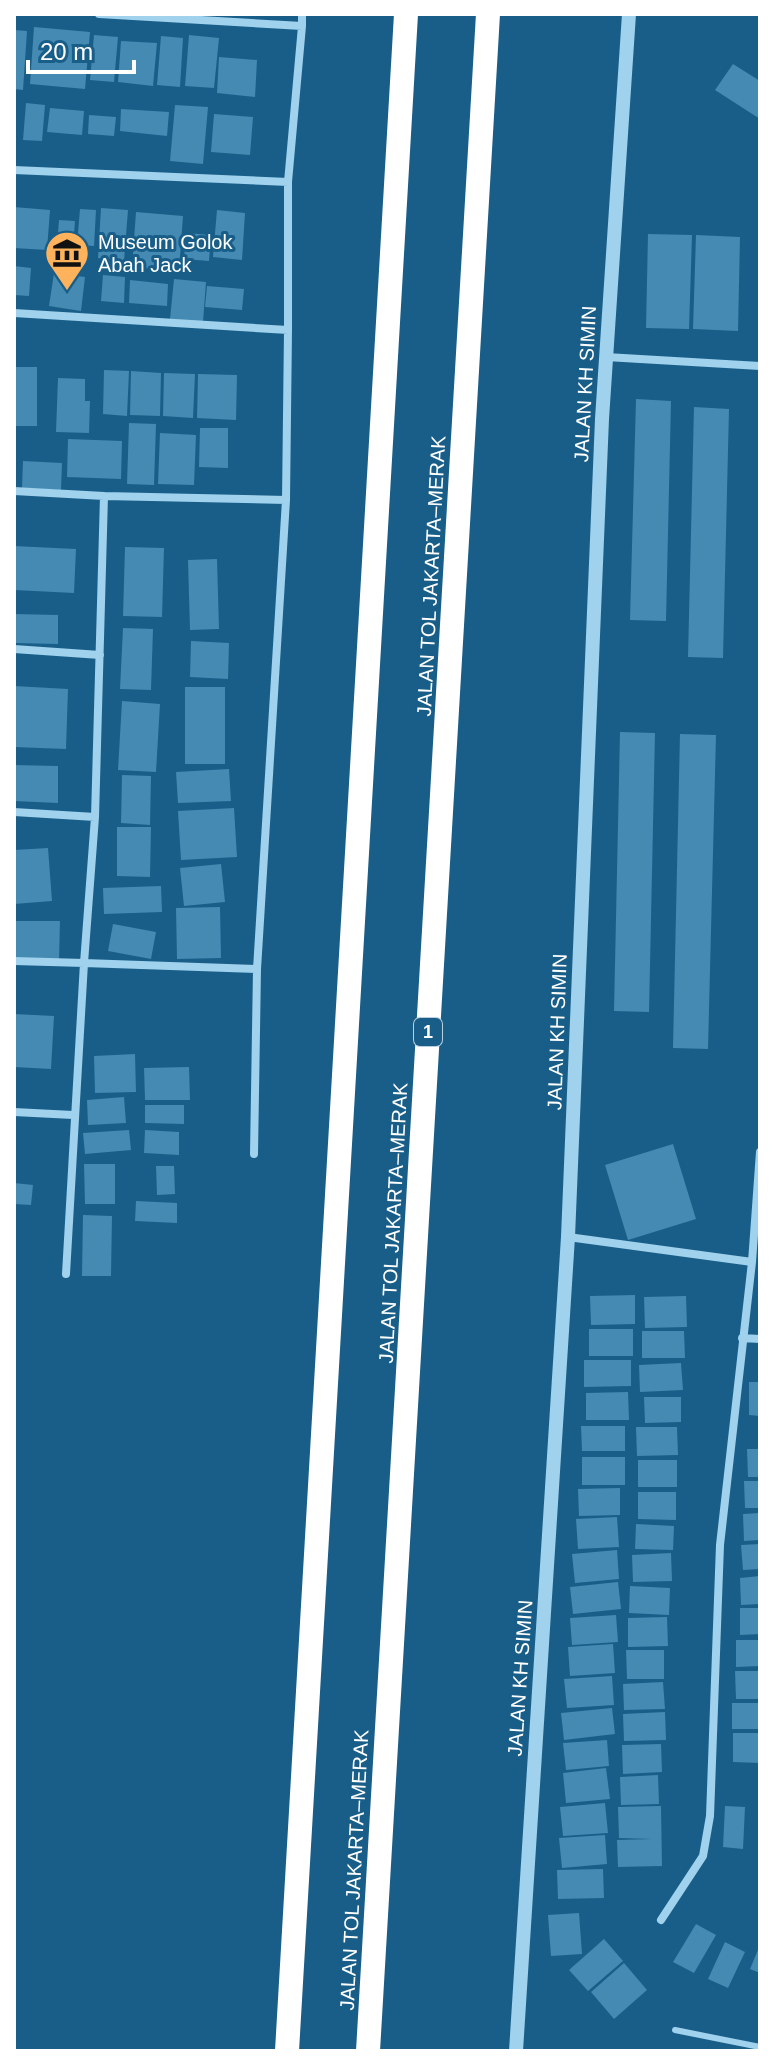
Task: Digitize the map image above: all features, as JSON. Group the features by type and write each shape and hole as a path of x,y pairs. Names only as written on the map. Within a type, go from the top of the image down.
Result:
{"highway":[{"path":"287,2051 406,14"},
{"name":"JALAN TOL JAKARTA–MERAK","path":"368,2051 488,14"}],"street":[{"path":"99,14 302,26"},
{"path":"254,1154 257,969 286,500 288,182 302,14"},
{"name":"JALAN KH SIMIN","path":"516,2051 568,1237 606,357 629,14"},
{"path":"14,170 288,182"},
{"path":"14,313 288,330"},
{"path":"606,357 760,366"},
{"path":"14,491 286,500"},
{"path":"66,1274 73,1115 95,817 104,496"},
{"path":"14,649 100,655"},
{"path":"14,812 95,817"},
{"path":"14,961 257,969"},
{"path":"14,1112 73,1115"},
{"path":"661,1920 703,1856 710,1816 720,1545 752,1262 760,1152"},
{"path":"568,1237 752,1262"},
{"path":"742,1338 760,1339"}],"lane":[{"path":"675,2030 760,2047"}],"building":[{"path":"34,27 90,32 85,89 30,84"},
{"path":"14,30 27,31 23,90 14,89"},
{"path":"94,35 118,37 114,82 90,80"},
{"path":"189,35 219,38 214,88 185,86"},
{"path":"161,36 183,38 180,87 157,85"},
{"path":"121,41 157,43 153,86 118,82"},
{"path":"219,57 257,60 255,97 217,93"},
{"path":"733,64 760,81 760,119 715,90"},
{"path":"26,103 45,105 42,141 23,140"},
{"path":"175,105 208,107 203,164 170,161"},
{"path":"50,108 84,111 82,135 47,132"},
{"path":"121,109 169,112 167,136 120,131"},
{"path":"214,114 253,117 250,155 211,152"},
{"path":"89,115 116,117 114,136 88,134"},
{"path":"14,207 50,210 47,250 14,248"},
{"path":"101,208 128,210 124,261 98,258"},
{"path":"80,209 96,210 94,246 77,245"},
{"path":"217,210 245,213 242,260 213,257"},
{"path":"136,212 183,216 179,271 132,267"},
{"path":"59,220 75,221 72,261 56,259"},
{"path":"186,233 211,235 209,261 184,259"},
{"path":"648,234 692,235 689,329 646,328"},
{"path":"696,235 740,237 738,331 693,329"},
{"path":"14,266 31,268 29,296 14,295"},
{"name":"Museum Golok Abah Jack","path":"54,273 85,277 81,311 49,306"},
{"path":"103,275 125,277 124,303 101,301"},
{"path":"174,279 206,282 203,322 170,319"},
{"path":"130,280 168,284 167,306 129,303"},
{"path":"207,286 244,289 242,310 205,307"},
{"path":"14,367 37,367 37,426 14,426"},
{"path":"104,370 129,371 127,416 103,414"},
{"path":"131,371 161,373 160,416 130,415"},
{"path":"164,373 195,374 193,418 163,416"},
{"path":"198,374 237,375 236,420 197,418"},
{"path":"58,378 85,379 85,401 90,401 89,433 56,432"},
{"path":"636,399 671,401 666,621 630,620"},
{"path":"694,407 729,409 723,658 688,657"},
{"path":"129,423 156,424 154,485 127,484"},
{"path":"200,428 228,428 228,468 199,467"},
{"path":"160,433 196,435 194,485 158,484"},
{"path":"68,439 122,441 121,479 67,477"},
{"path":"23,461 62,463 61,490 22,488"},
{"path":"14,546 76,549 74,593 14,590"},
{"path":"125,547 164,548 162,617 123,616"},
{"path":"217,559 219,629 190,630 188,560"},
{"path":"14,614 58,615 58,644 14,643"},
{"path":"123,628 153,629 151,690 120,689"},
{"path":"191,641 229,643 228,679 190,677"},
{"path":"14,686 68,689 66,749 14,747"},
{"path":"185,687 225,687 225,764 185,764"},
{"path":"122,701 160,704 156,772 118,770"},
{"path":"620,732 655,733 649,1012 614,1011"},
{"path":"680,734 716,735 708,1049 673,1048"},
{"path":"14,765 58,766 58,803 14,801"},
{"path":"229,769 231,801 178,803 176,772"},
{"path":"122,775 151,776 150,825 121,823"},
{"path":"234,808 237,857 181,860 178,811"},
{"path":"117,827 151,827 150,877 117,876"},
{"path":"48,848 52,901 14,904 14,850"},
{"path":"221,864 225,902 184,906 180,868"},
{"path":"161,886 162,912 104,914 103,888"},
{"path":"220,907 221,958 177,959 176,908"},
{"path":"14,921 60,921 59,961 14,960"},
{"path":"113,924 156,932 151,959 108,951"},
{"path":"14,1014 54,1016 51,1069 14,1067"},
{"path":"135,1054 136,1092 95,1093 94,1056"},
{"path":"189,1067 190,1100 145,1100 144,1068"},
{"path":"124,1097 126,1123 88,1125 87,1100"},
{"path":"145,1105 184,1105 184,1124 145,1123"},
{"path":"129,1130 131,1150 85,1154 83,1133"},
{"path":"145,1130 179,1132 179,1155 144,1153"},
{"path":"673,1144 696,1219 628,1240 605,1165"},
{"path":"84,1164 115,1164 115,1204 85,1204"},
{"path":"156,1166 174,1166 175,1194 157,1195"},
{"path":"14,1183 33,1185 31,1205 14,1204"},
{"path":"136,1201 177,1203 177,1223 135,1221"},
{"path":"83,1215 112,1216 111,1276 82,1276"},
{"path":"635,1295 635,1324 591,1325 590,1296"},
{"path":"686,1296 687,1327 645,1328 644,1297"},
{"path":"589,1329 633,1329 633,1356 589,1356"},
{"path":"642,1331 684,1331 685,1358 642,1358"},
{"path":"584,1360 631,1360 631,1386 584,1387"},
{"path":"681,1363 683,1390 640,1392 639,1365"},
{"path":"749,1382 760,1382 760,1416 749,1415"},
{"path":"628,1392 629,1420 586,1420 586,1393"},
{"path":"644,1397 681,1397 681,1422 645,1423"},
{"path":"581,1426 625,1426 625,1451 582,1451"},
{"path":"636,1427 677,1427 678,1455 637,1456"},
{"path":"747,1449 760,1449 760,1477 748,1477"},
{"path":"582,1457 625,1457 625,1485 582,1485"},
{"path":"638,1460 677,1460 677,1487 638,1487"},
{"path":"744,1481 760,1481 760,1508 745,1508"},
{"path":"620,1488 620,1515 579,1516 578,1489"},
{"path":"638,1492 676,1492 676,1520 638,1519"},
{"path":"760,1513 760,1540 744,1541 743,1514"},
{"path":"617,1517 619,1547 578,1549 576,1519"},
{"path":"636,1524 674,1526 673,1550 635,1549"},
{"path":"760,1544 760,1569 743,1570 741,1545"},
{"path":"617,1550 619,1579 575,1583 572,1554"},
{"path":"671,1553 672,1581 633,1582 632,1555"},
{"path":"760,1576 760,1604 741,1605 740,1578"},
{"path":"618,1582 621,1609 573,1614 570,1587"},
{"path":"630,1586 670,1588 669,1615 629,1613"},
{"path":"740,1608 760,1608 760,1634 740,1635"},
{"path":"616,1615 618,1642 572,1645 570,1618"},
{"path":"667,1617 668,1646 628,1647 628,1618"},
{"path":"736,1640 760,1640 760,1666 736,1667"},
{"path":"613,1644 615,1673 570,1676 568,1647"},
{"path":"626,1650 664,1650 664,1679 627,1679"},
{"path":"735,1671 760,1671 760,1699 736,1699"},
{"path":"612,1676 614,1705 567,1708 564,1679"},
{"path":"663,1682 665,1709 624,1710 623,1684"},
{"path":"732,1703 760,1703 760,1729 732,1729"},
{"path":"612,1708 615,1734 564,1740 561,1713"},
{"path":"665,1712 666,1740 624,1741 623,1714"},
{"path":"733,1733 760,1733 760,1763 733,1762"},
{"path":"607,1740 609,1766 566,1770 563,1743"},
{"path":"661,1744 662,1772 623,1774 622,1745"},
{"path":"606,1768 610,1799 566,1803 563,1773"},
{"path":"658,1775 659,1804 621,1805 620,1777"},
{"path":"605,1803 608,1833 563,1836 560,1807"},
{"path":"661,1806 662,1866 618,1867 617,1840 652,1839 619,1838 618,1807"},
{"path":"725,1806 745,1807 743,1849 723,1847"},
{"path":"605,1835 607,1864 562,1868 559,1838"},
{"path":"603,1869 604,1898 558,1899 557,1870"},
{"path":"579,1913 582,1954 551,1956 548,1915"},
{"path":"696,1924 716,1935 694,1973 673,1962"},
{"path":"604,1939 623,1961 588,1991 569,1970"},
{"path":"725,1942 745,1952 728,1988 708,1979"},
{"path":"760,1945 760,1973 750,1969"},
{"path":"624,1963 647,1990 614,2019 591,1992"}],"place":[{"name":"Museum Golok Abah Jack","path":"67,292"}]}
